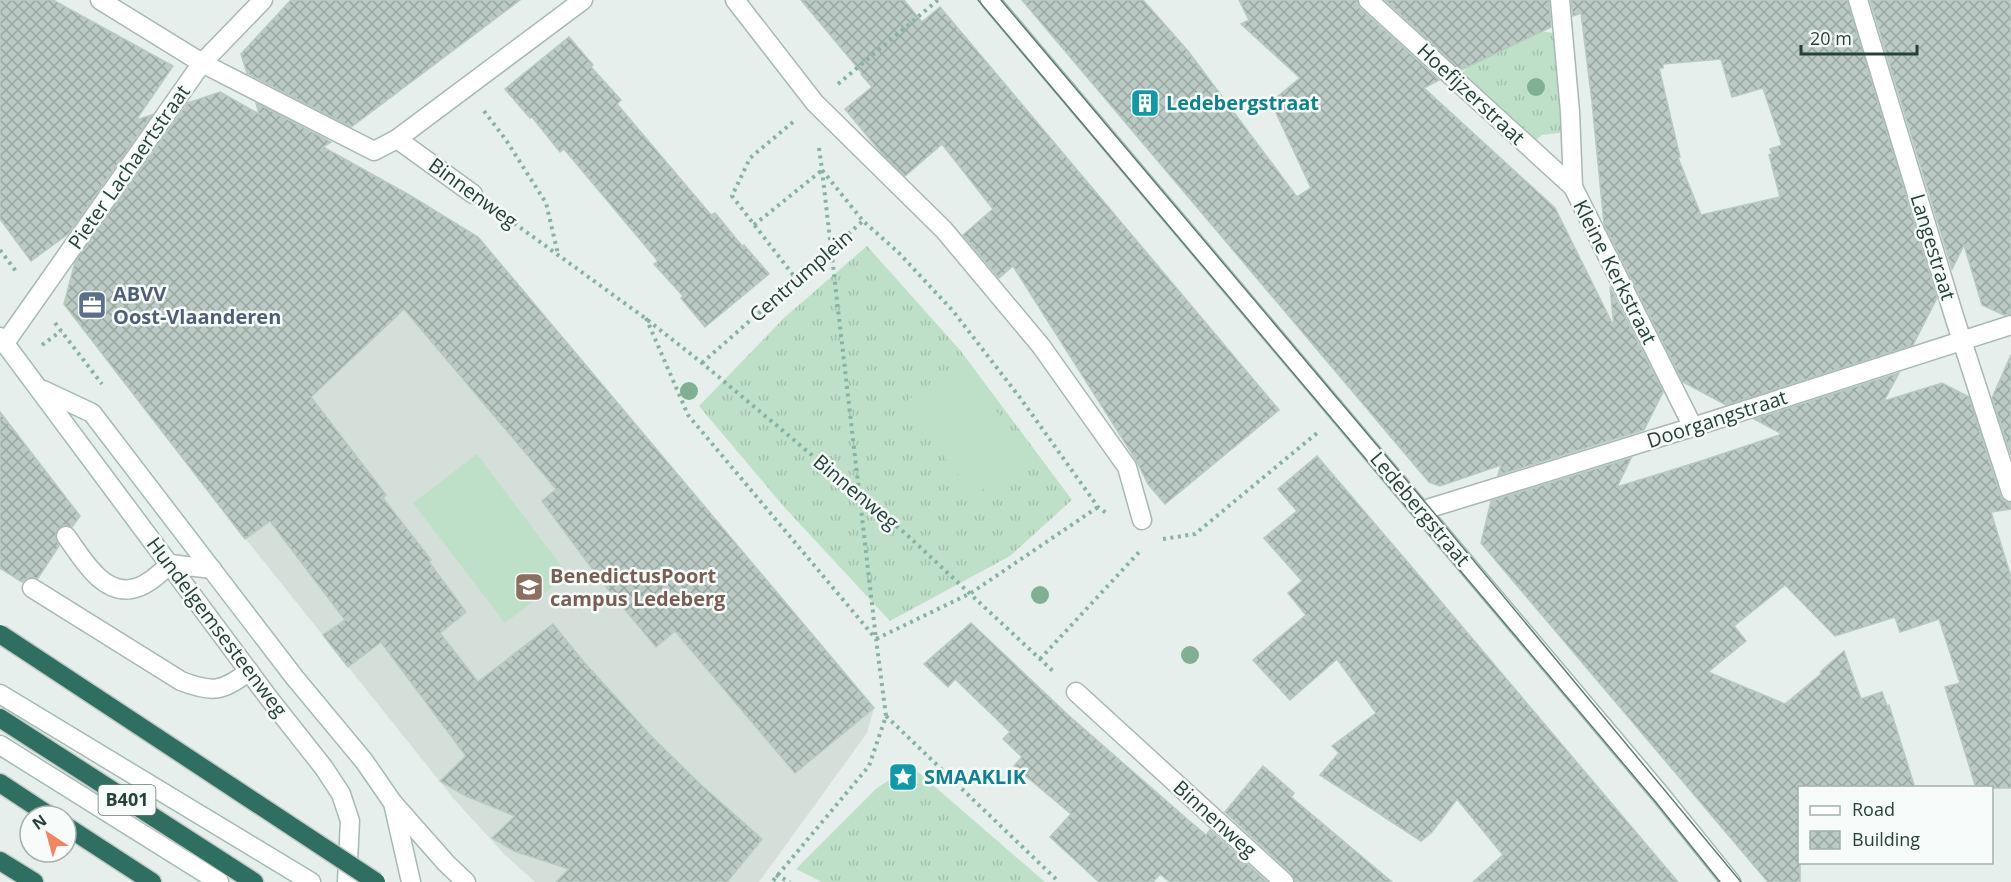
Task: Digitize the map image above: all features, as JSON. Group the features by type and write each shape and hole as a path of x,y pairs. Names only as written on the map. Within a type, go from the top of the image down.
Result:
{"highway":[{"path":"0,634 376,882"},
{"name":"B401","path":"0,718 254,882"},
{"path":"0,783 32,804"},
{"name":"B401","path":"78,834 152,882"},
{"path":"0,861 34,882"}],"street":[{"path":"100,0 202,63 374,151 397,139 583,0"},
{"name":"Pieter Lachaertstraat","path":"2,340 202,63 263,0"},
{"path":"735,0 815,103 944,230 1041,346 1127,467 1142,520"},
{"name":"Ledebergstraat","path":"990,0 1424,513 1731,882"},
{"name":"Hoefijzerstraat","path":"1368,0 1573,187"},
{"name":"Kleine Kerkstraat","path":"1560,0 1570,112 1573,187 1693,428"},
{"name":"Langestraat","path":"1858,0 1962,341 2011,492"},
{"name":"Binnenweg","path":"397,139 473,194"},
{"name":"Doorgangstraat","path":"1424,513 1430,508 1693,428 2011,324"},
{"name":"Hundelgemsesteenweg","path":"2,340 324,768 341,794 350,821 347,882"},
{"name":"Hundelgemsesteenweg","path":"39,388 92,413 295,678 364,761 393,803 466,882"},
{"path":"66,536 91,569 107,585 116,588 131,589 150,581 170,564 212,569"},
{"path":"32,588 181,681 197,688 222,689 235,683 249,671"},
{"name":"Binnenweg","path":"1076,692 1284,882"},
{"path":"0,694 311,882"},
{"path":"0,745 219,882"},
{"name":"Hundelgemsesteenweg","path":"393,803 411,882"}],"path":[{"path":"797,280 732,196 750,158 938,0"},
{"path":"466,87 506,140 546,203 558,255"},
{"path":"772,882 869,766 886,716 820,150"},
{"path":"754,225 822,170"},
{"name":"Centrumplein","path":"702,363 863,221 822,170"},
{"name":"Binnenweg","path":"473,194 645,318 702,363 906,534 1076,692"},
{"path":"863,221 898,252 953,311 1021,399 1098,507 971,593 876,639"},
{"path":"645,318 688,415 876,639"},
{"path":"1160,540 1195,534 1340,415"},
{"path":"1040,659 1149,542"},
{"path":"886,716 1059,882"},
{"path":"776,875 790,882"}],"shaded area":[{"name":"BenedictusPoort campus Ledeberg","path":"479,239 874,708 867,733 759,882 535,882 504,854 453,798 209,493"}],"green space":[{"path":"1542,31 1558,34 1567,132 1542,135 1536,140 1462,73 1468,67"},
{"path":"867,246 960,350 1072,500 1010,556 890,621 785,508 699,406 785,317"},
{"path":"959,362 1029,454 974,496 904,403"},
{"path":"477,454 568,575 505,623 413,503"},
{"path":"911,766 1045,882 822,882 796,869 877,788"}],"building":[{"path":"0,0 53,0 173,66 136,120 152,115 68,234 31,261 0,219"},
{"path":"291,0 520,0 351,127 247,73 241,54"},
{"path":"801,0 904,0 922,22 940,7 1279,410 1165,504 1148,484 1136,460 1013,266 999,278 963,235 993,209 942,144 905,176 884,156 845,109 872,87"},
{"path":"1022,0 1143,0 1188,51 1297,197 1311,188 1271,102 1300,78 1241,24 1249,20 1239,0 1357,0 1360,8 1439,80 1424,88 1555,208 1614,327 1610,287 1663,392 1644,430 1498,475 1501,465 1440,486 1429,482"},
{"path":"1385,0 1549,0 1551,27 1461,70"},
{"path":"1571,0 1847,0 1937,298 1913,345 1726,405 1683,382 1604,224 1581,13 1573,16","holes":["1721,59 1732,97 1763,88 1782,145 1770,149 1772,154 1769,155 1780,197 1701,215 1678,158 1680,157 1659,68 1663,68 1663,64"]},
{"path":"1870,0 2011,0 2011,314 2004,315 1982,305 1964,245 1952,269"},
{"path":"569,37 593,65 591,67 621,100 617,104 711,215 715,213 769,274 705,327 681,298 683,296 654,264 658,261 564,149 560,152 532,117 530,118 505,89"},
{"name":"BenedictusPoort campus Ledeberg","path":"220,92 259,114 256,103 331,142 323,147 411,196 478,237 874,708 795,773 675,631 656,647 602,582 542,501 556,489 404,309 311,397 386,495 383,498 431,560 429,562 466,612 440,633 478,682 553,624 651,736 700,784 762,839 727,882 556,882 569,869 514,851 492,838 515,816 466,796 440,781 466,756 381,642 348,667 323,635 345,620 270,521 245,539 64,304 75,262 188,103"},
{"path":"2011,355 2011,455 1992,398"},
{"path":"1899,373 1884,401 1942,383 1969,397 2000,495 2004,501 2011,503 2011,509 1991,512 2011,577 2011,788 1975,786 1945,687 1960,683 1939,619 1900,632 1895,617 1835,636 1785,585 1734,626 1746,641 1708,672 1785,704 1844,651 1861,699 1882,692 1887,706 1889,705 1914,786 1798,786 1800,882 1768,882 1481,543 1491,501 1631,458 1617,487 1782,434 1754,419"},
{"path":"0,412 80,516 72,527 64,525 56,531 55,538 59,546 38,578 27,578 22,582 0,568"},
{"path":"1317,456 1678,882 1473,882 1503,855 1457,799 1432,832 1421,841 1320,775 1339,753 1332,746 1376,713 1337,659 1290,700 1253,660 1306,615 1288,593 1302,581 1264,538 1297,511 1278,489"},
{"path":"971,623 1068,715 1206,835 1210,830 1267,882 1170,882 1160,874 1153,882 1099,882 1050,837 1071,814 1014,766 1022,757 1003,739 1010,732 955,679 948,687 924,664"},
{"path":"1263,766 1294,793 1291,797 1392,882 1295,882 1292,874 1225,812"}],"tram line":[{"path":"978,0 1654,800 1720,882"},
{"path":"1001,0 1430,508 1741,882"}],"place":[{"name":"Ledebergstraat","path":"1145,103"},
{"name":"ABVV Oost-Vlaanderen","path":"92,305"},
{"name":"BenedictusPoort campus Ledeberg","path":"529,587"},
{"name":"SMAAKLIK","path":"903,777"}]}
